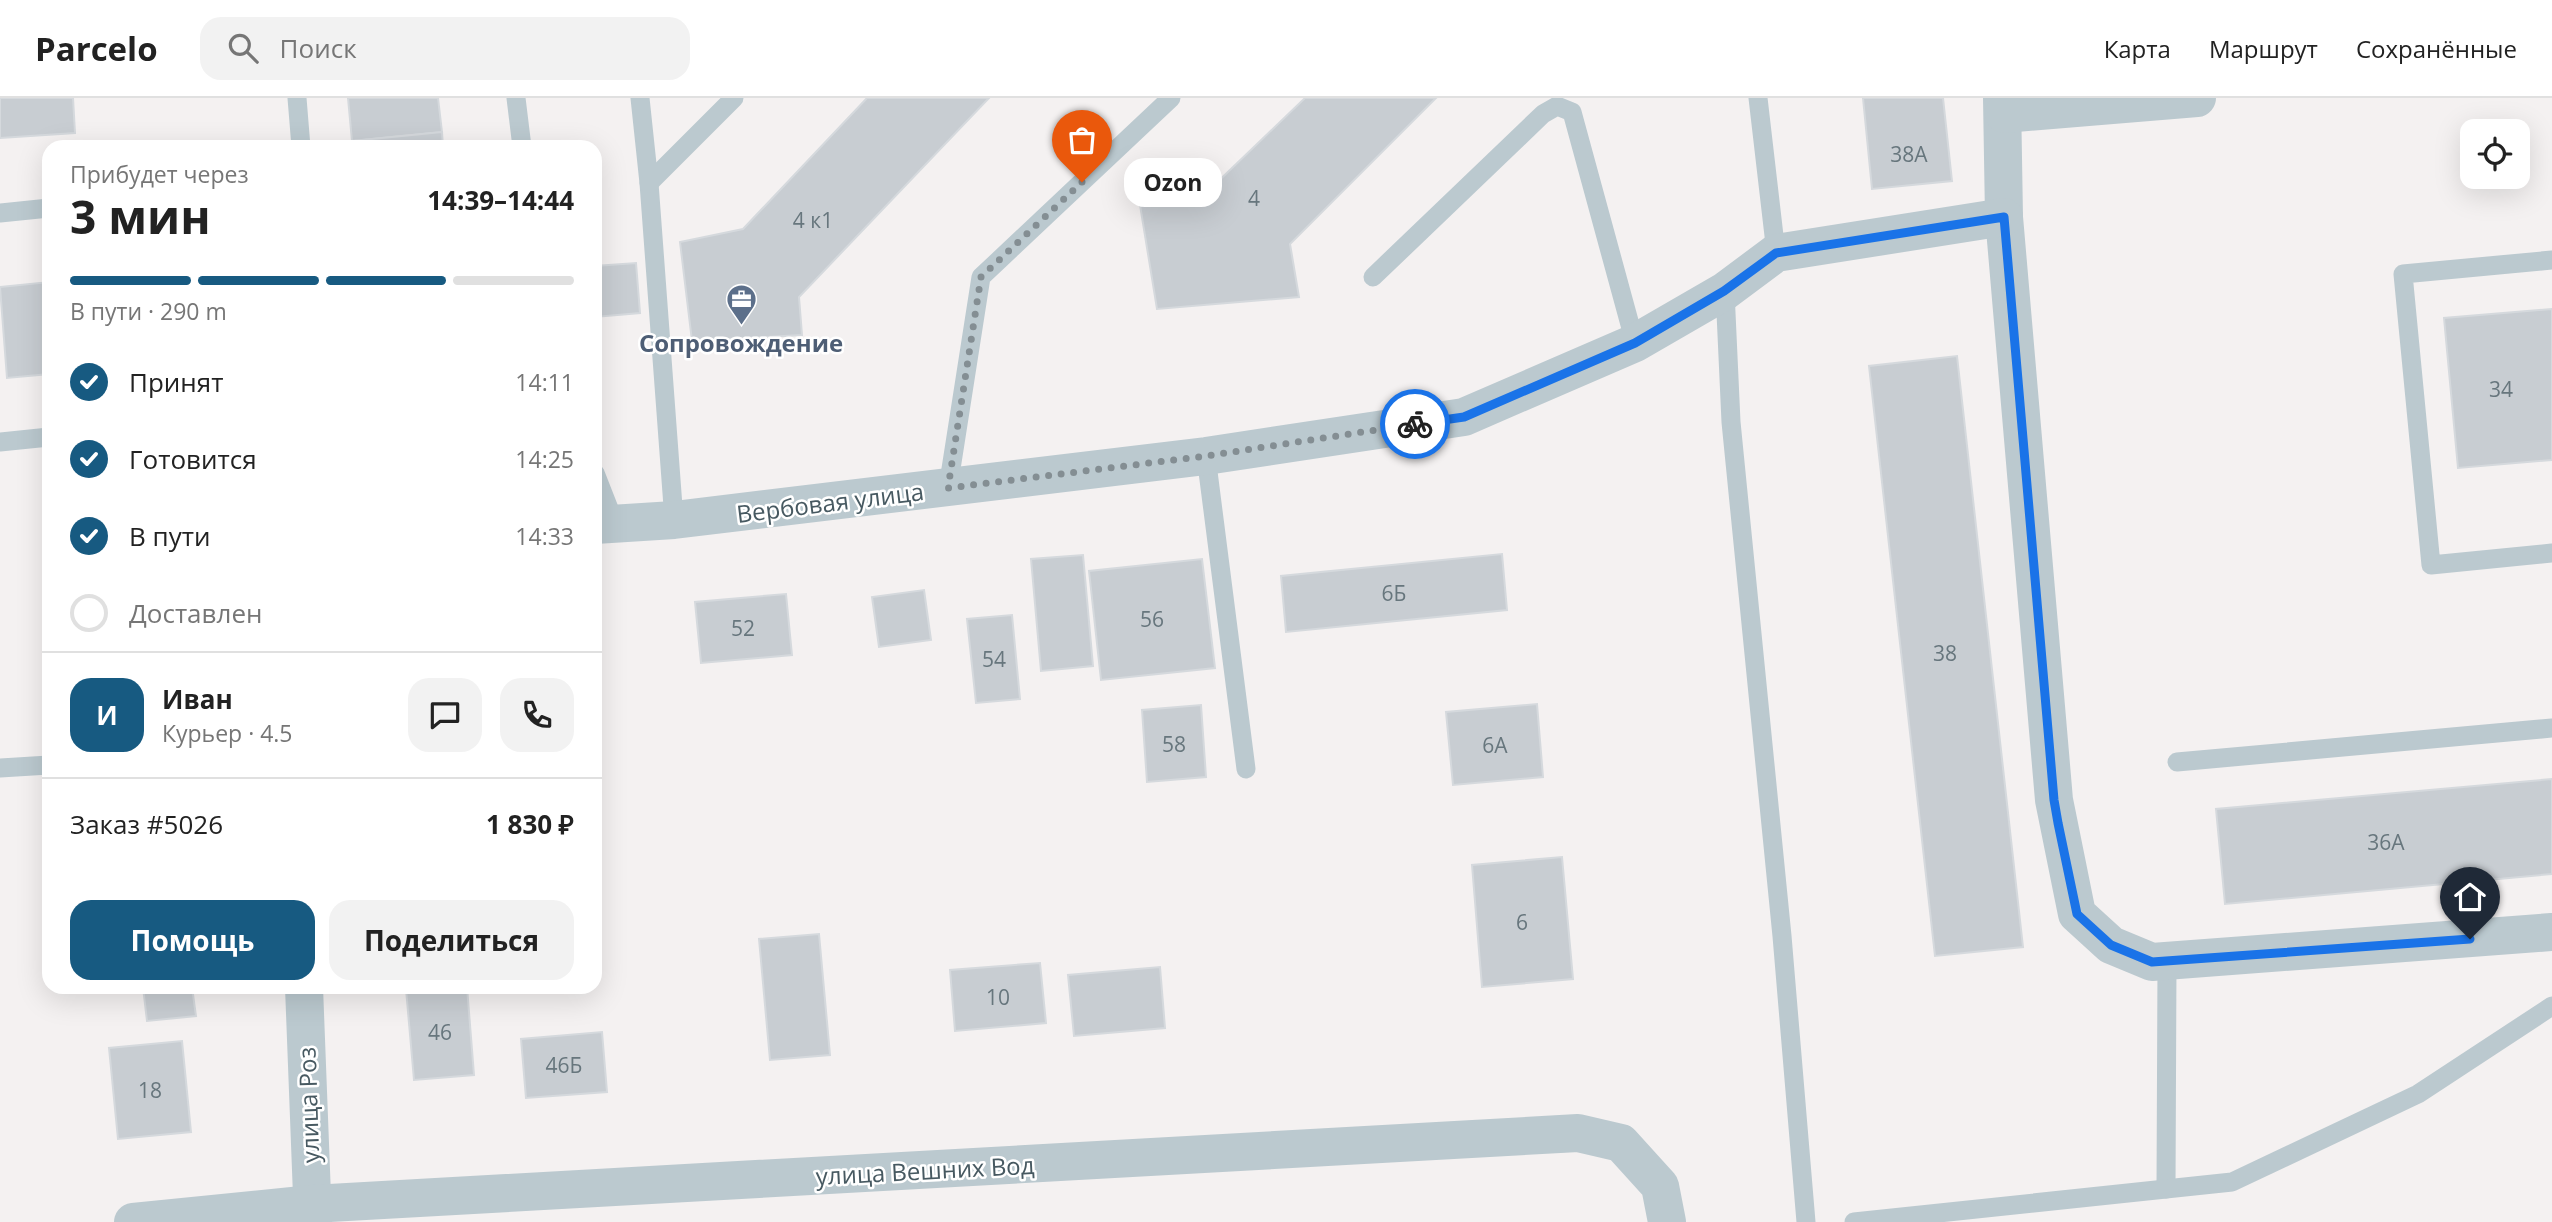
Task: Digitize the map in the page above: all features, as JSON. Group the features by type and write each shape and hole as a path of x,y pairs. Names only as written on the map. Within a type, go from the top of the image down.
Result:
{"street":[{"path":"2197,98 2003,106 2004,217 2054,800 2077,914 2111,945 2152,962 2552,932"},
{"name":"Вербовая улица","path":"605,524 674,520 1206,456 1464,417 1635,343 1724,291 1776,253 2004,217"},
{"name":"улица Роз","path":"304,994 312,1213"},
{"name":"улица Вешних Вод","path":"133,1222 1578,1133 1621,1143 1660,1186 1667,1222"}],"lane":[{"path":"297,98 300,140"},
{"path":"516,98 521,140"},
{"path":"640,98 649,183 674,520"},
{"path":"649,183 734,98"},
{"path":"948,488 981,277 1171,98"},
{"path":"1758,98 1776,253"},
{"path":"1373,277 1543,114 1558,106 1572,112 1635,343"},
{"path":"0,214 42,209"},
{"path":"2552,260 2403,274 2431,565 2552,553"},
{"path":"1724,291 1731,422 1782,936 1806,1222"},
{"path":"0,442 42,438"},
{"path":"1206,456 1246,769"},
{"path":"2177,762 2552,728"},
{"path":"0,768 42,765"},
{"path":"2165,1189 2167,962"},
{"path":"1854,1222 2232,1182 2418,1094 2552,1006"}],"building":[{"path":"0,98 73,98 75,133 0,138"},
{"path":"348,98 438,98 442,132 352,140"},
{"path":"867,98 989,98 799,297 802,335 692,341 680,242 743,229"},
{"path":"1305,98 1436,98 1290,244 1299,297 1157,309 1140,205 1207,192"},
{"path":"1863,98 1943,98 1952,181 1872,189"},
{"path":"442,132 443,140 362,140"},
{"path":"636,263 640,313 602,316 602,265"},
{"path":"42,283 42,375 7,378 0,287"},
{"path":"2552,309 2552,460 2458,468 2444,318"},
{"path":"1957,356 2023,947 1935,956 1869,366"},
{"path":"1502,554 1507,610 1286,632 1281,576"},
{"path":"1083,555 1093,666 1041,671 1031,559"},
{"path":"1202,559 1215,668 1101,680 1089,571"},
{"path":"924,590 931,640 879,647 872,597"},
{"path":"786,594 792,655 701,663 695,602"},
{"path":"1012,615 1020,699 976,703 967,619"},
{"path":"1537,704 1543,777 1453,785 1446,712"},
{"path":"1201,705 1206,777 1147,782 1142,710"},
{"path":"2552,779 2552,874 2225,904 2216,809"},
{"path":"1562,857 1573,979 1482,987 1472,865"},
{"path":"819,934 830,1055 770,1060 759,939"},
{"path":"1040,963 1046,1023 955,1031 950,970"},
{"path":"1160,967 1165,1028 1074,1036 1068,975"},
{"path":"144,994 193,994 196,1016 147,1021"},
{"path":"406,994 468,994 474,1075 414,1080"},
{"path":"602,1032 607,1092 526,1098 521,1039"},
{"path":"182,1041 191,1132 118,1139 109,1048"}],"way so far":[{"path":"1082,182 981,277 948,488 1206,456 1415,424"}],"place":[{"name":"Ozon","path":"1082,182"},
{"name":"Сопровождение","path":"741,327"}],"route":[{"path":"1415,424 1464,417 1635,343 1724,291 1776,253 2004,217 2054,800 2077,914 2111,945 2152,962 2470,939"}]}
